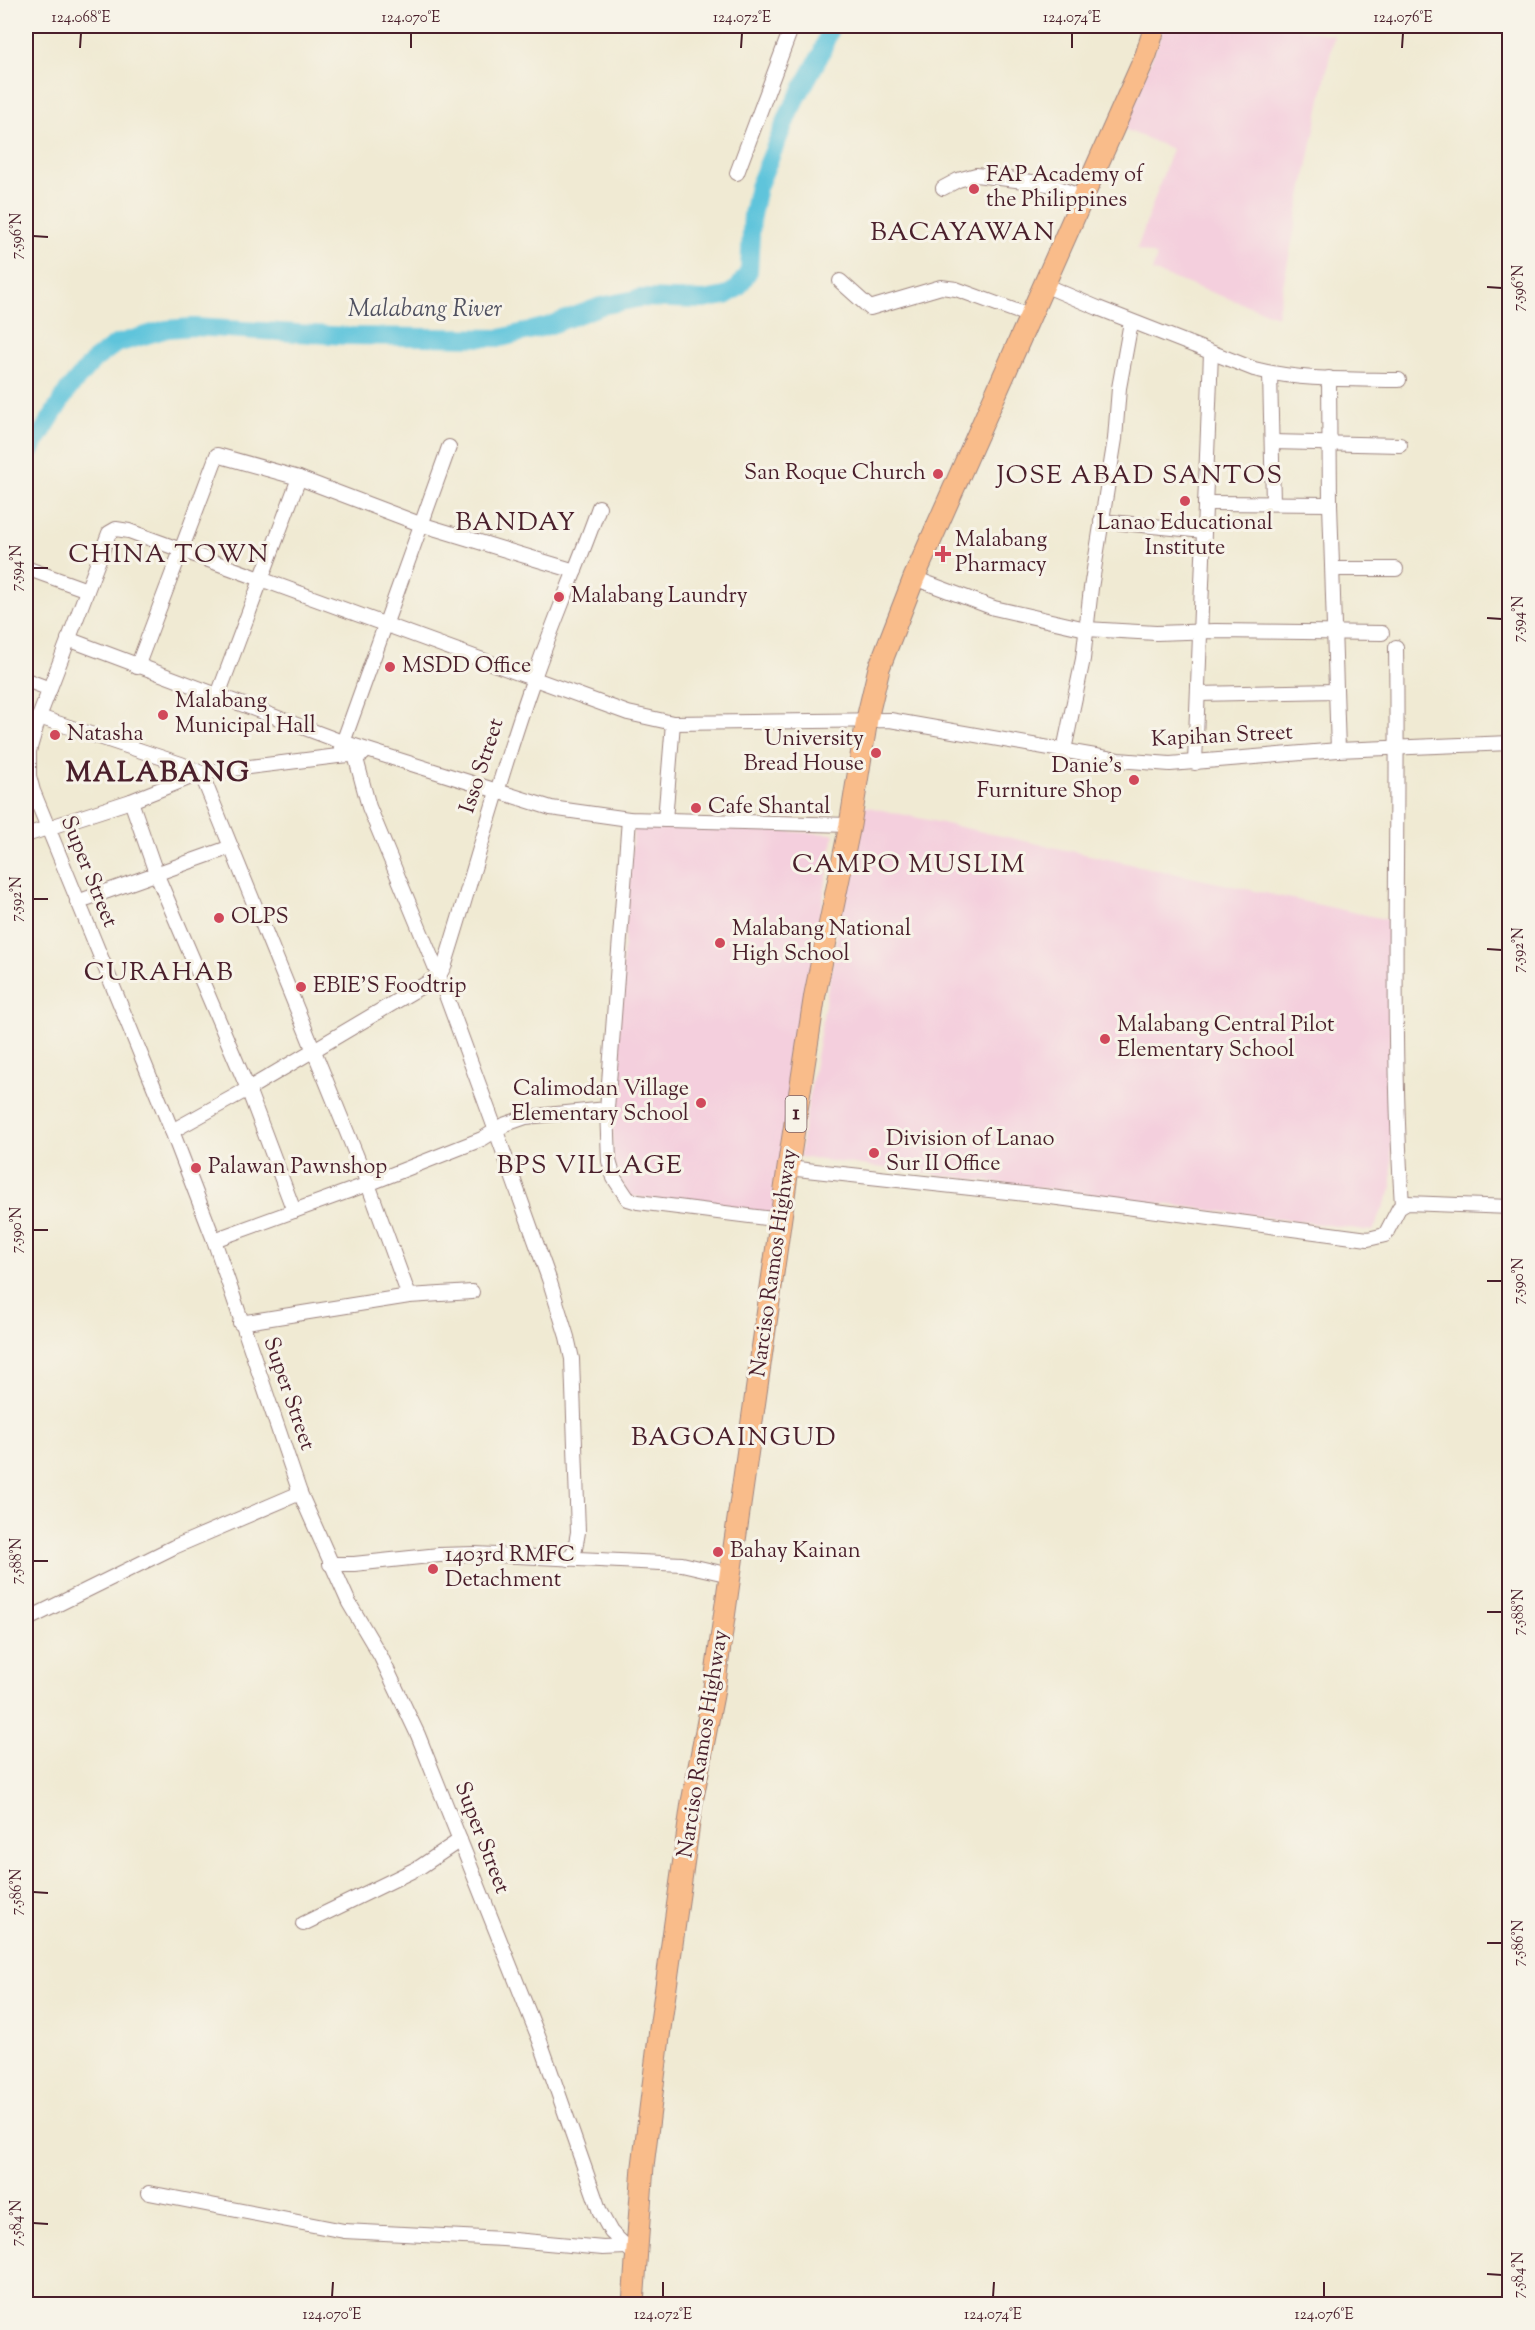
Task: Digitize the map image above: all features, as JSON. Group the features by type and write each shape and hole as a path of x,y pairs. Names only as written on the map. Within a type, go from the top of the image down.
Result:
{"highway":[{"name":"Narciso Ramos Highway","path":"633,2304 631,2251 692,1803 714,1695 788,1168 815,994 850,825 867,719 879,668 914,578 1146,55 1155,26"}],"street":[{"path":"736,172 792,26"},
{"path":"943,188 958,180 976,175 1048,184 1082,197"},
{"path":"840,281 866,307 870,308 941,287 962,291 1030,316"},
{"path":"1044,285 1210,353 1270,373 1399,380"},
{"path":"1064,750 1078,684 1115,439 1121,374 1131,322"},
{"path":"1195,763 1210,353"},
{"path":"1270,373 1273,503"},
{"path":"1329,378 1330,504 1338,750"},
{"path":"1272,442 1400,445"},
{"path":"340,749 449,447"},
{"path":"137,666 217,455 299,478 420,524 575,571"},
{"path":"218,695 299,478"},
{"path":"1205,503 1330,504"},
{"name":"Isso Street","path":"439,976 446,964 496,792 533,679 599,507"},
{"path":"1101,521 1204,531"},
{"name":"Kapihan Street","path":"116,529 125,529 628,713 673,723 867,719 908,722 1118,760 1170,764 1338,750 1509,743"},
{"name":"Super Street","path":"116,529 107,537 39,717 29,751 29,776 76,902 172,1131 214,1240 240,1323 300,1493 349,1603 387,1668 418,1735 540,2041 600,2212 611,2232 631,2251"},
{"path":"1333,569 1396,569"},
{"path":"27,574 87,590"},
{"path":"914,578 1020,616 1086,629 1147,633 1199,631 1383,633"},
{"path":"68,639 218,695 355,755 374,753"},
{"path":"788,1168 1043,1196 1368,1239 1385,1235 1402,1205 1395,1033 1398,749 1396,647"},
{"path":"26,680 50,689"},
{"path":"1198,694 1336,691"},
{"path":"39,717 181,764 201,773 312,1051 368,1184 409,1296"},
{"path":"665,820 673,723"},
{"path":"26,835 131,801 201,773 340,749 374,753 551,808 629,819 850,825"},
{"path":"355,755 369,807 439,976 567,1336 572,1359 578,1532 575,1549 569,1559"},
{"path":"131,801 156,873 248,1089 294,1211"},
{"path":"629,819 607,1109 609,1161 617,1184 628,1199 638,1202 781,1220"},
{"path":"76,902 231,847"},
{"path":"172,1131 248,1089 439,976"},
{"path":"214,1240 368,1184 496,1131 513,1121 526,1117 607,1109"},
{"path":"1402,1205 1415,1203 1509,1207"},
{"path":"240,1323 409,1296 472,1292"},
{"path":"26,1620 174,1547 300,1493"},
{"path":"330,1564 354,1564 457,1554 682,1564 730,1575"},
{"path":"303,1924 420,1868 460,1840"},
{"path":"149,2193 344,2231 503,2240 631,2251"}],"shaded area":[{"path":"1164,26 1281,26 1334,35 1277,316 1152,271 1157,256 1137,249 1172,149 1124,129"},
{"name":"Malabang Central Pilot Elementary School","path":"859,805 1389,920 1392,1188 1373,1231 799,1157"},
{"name":"Malabang National High School","path":"634,822 834,834 794,1073 774,1215 628,1196 612,1161 615,1051"}],"waterway":[{"name":"Malabang River","path":"26,458 68,390 93,361 116,344 167,329 193,327 347,336 501,338 548,326 601,306 641,298 704,300 725,296 738,288 749,271 752,215 758,187 790,111 821,54 831,26"}],"place":[{"name":"FAP Academy of the Philippines","path":"974,189"},
{"name":"San Roque Church","path":"938,474"},
{"name":"Lanao Educational Institute","path":"1185,501"},
{"name":"Malabang Pharmacy","path":"943,554"},
{"name":"Malabang Laundry","path":"559,597"},
{"name":"MSDD Office","path":"390,667"},
{"name":"Malabang Municipal Hall","path":"163,715"},
{"name":"Natasha","path":"55,735"},
{"name":"University Bread House","path":"876,753"},
{"name":"Danie's Furniture Shop","path":"1134,780"},
{"name":"Cafe Shantal","path":"696,808"},
{"name":"OLPS","path":"219,918"},
{"name":"Malabang National High School","path":"720,943"},
{"name":"EBIE'S Foodtrip","path":"301,987"},
{"name":"Malabang Central Pilot Elementary School","path":"1105,1039"},
{"name":"Calimodan Village Elementary School","path":"701,1103"},
{"name":"Division of Lanao Sur II Office","path":"874,1153"},
{"name":"Palawan Pawnshop","path":"196,1168"},
{"name":"Bahay Kainan","path":"718,1552"},
{"name":"1403rd RMFC Detachment","path":"433,1569"}],"district":[{"name":"BACAYAWAN","path":"963,233"},
{"name":"JOSE ABAD SANTOS","path":"1140,476"},
{"name":"BANDAY","path":"516,523"},
{"name":"CHINA TOWN","path":"169,555"},
{"name":"MALABANG","path":"158,774"},
{"name":"CAMPO MUSLIM","path":"909,865"},
{"name":"CURAHAB","path":"159,973"},
{"name":"BPS VILLAGE","path":"590,1166"},
{"name":"BAGOAINGUD","path":"734,1438"}]}
